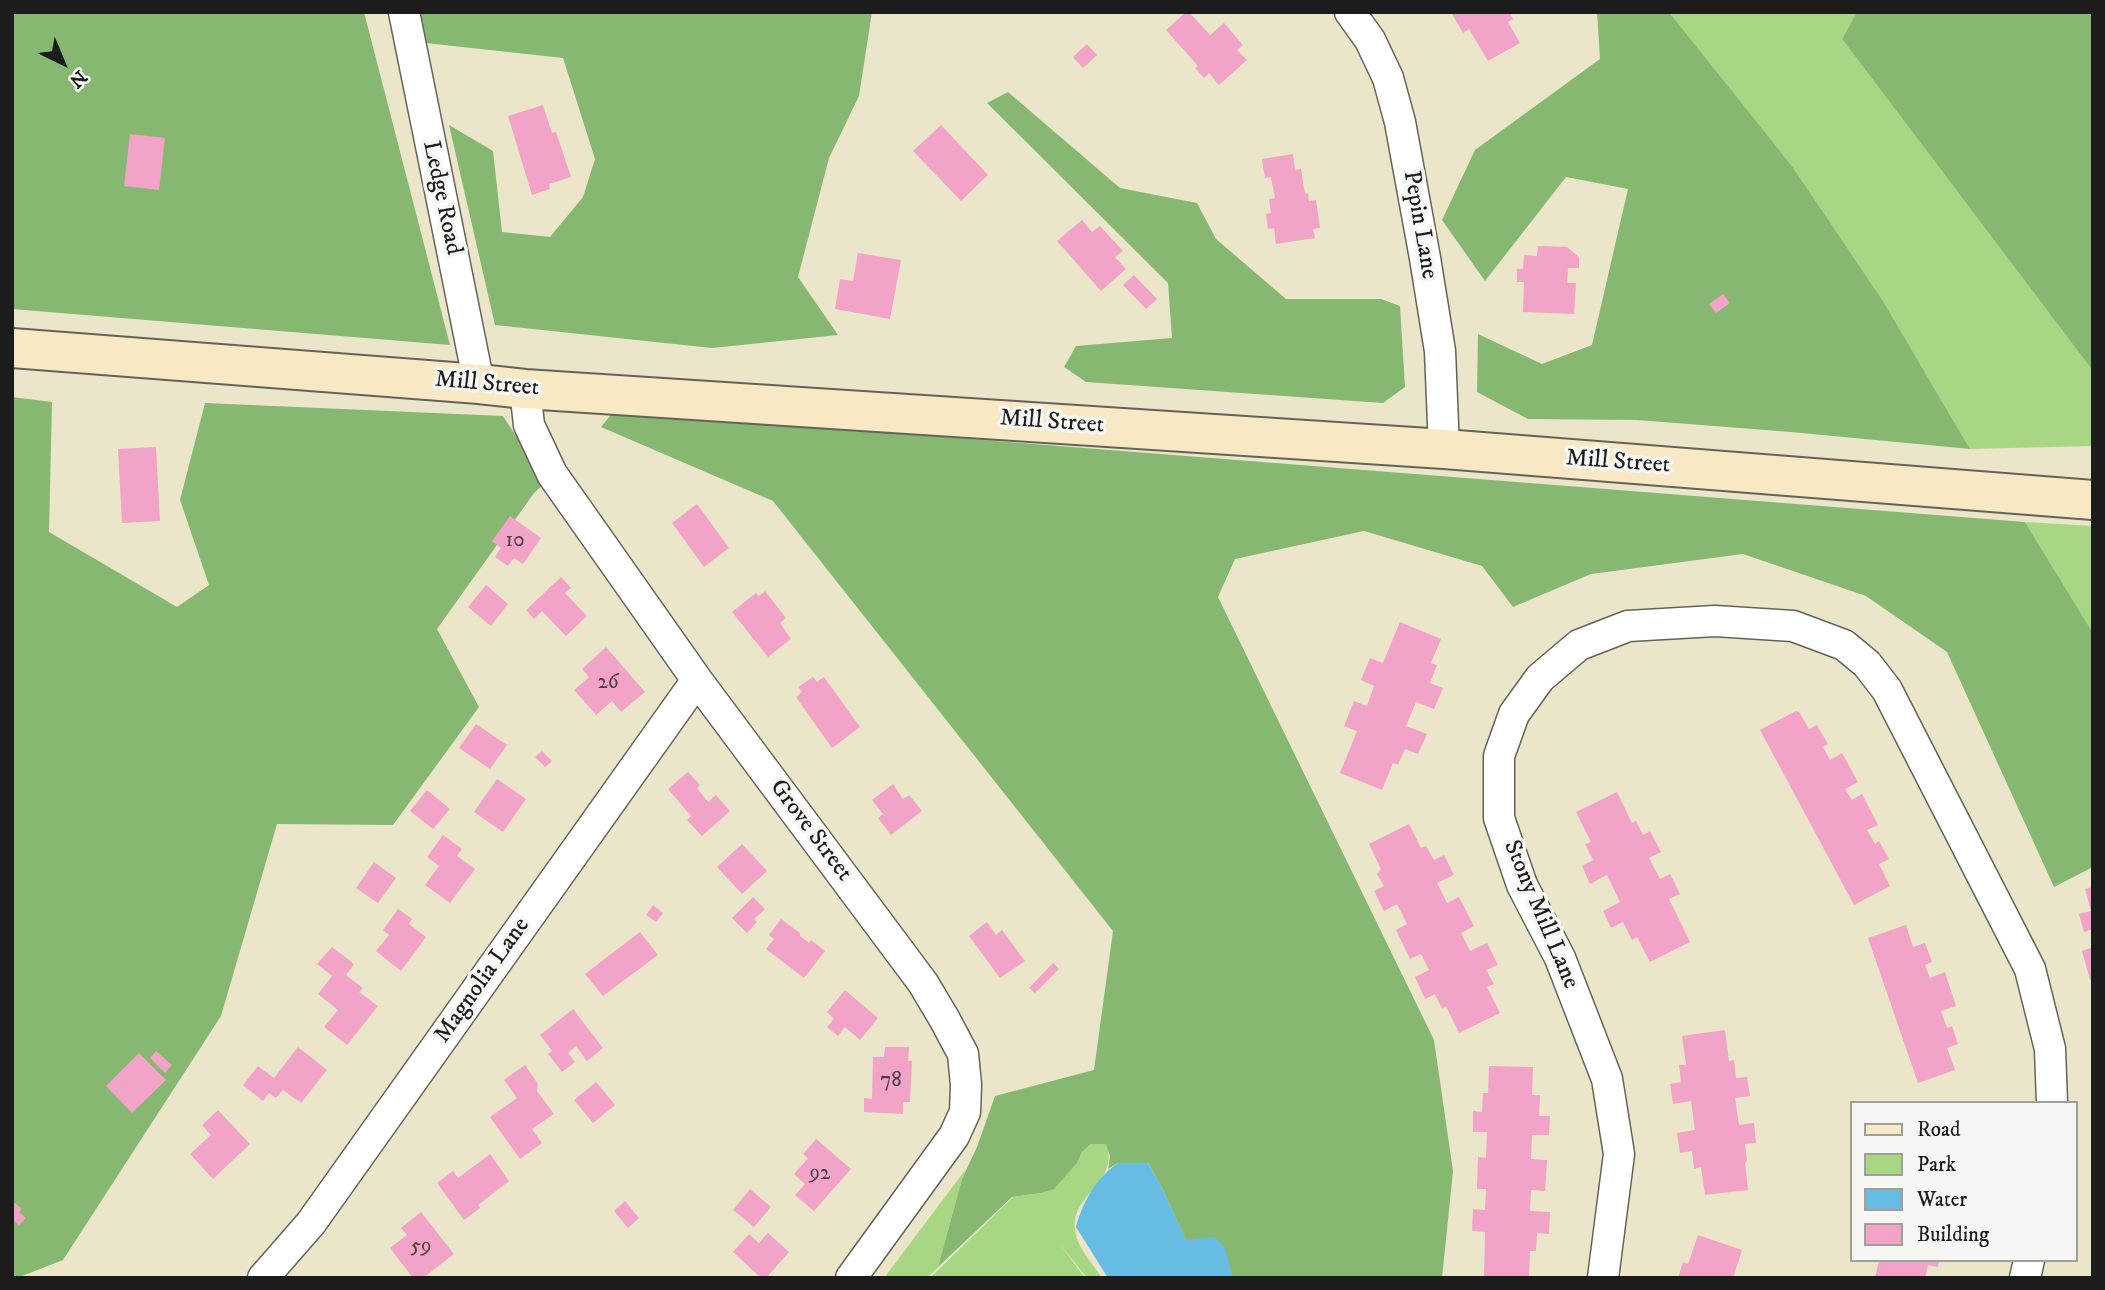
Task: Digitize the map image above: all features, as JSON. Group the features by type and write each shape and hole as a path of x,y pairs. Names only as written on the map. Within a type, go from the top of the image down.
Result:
{"main road":[{"name":"Mill Street","path":"12,348 525,389 1444,449 2093,500"}],"street":[{"name":"Ledge Road","path":"404,12 479,384"},
{"name":"Pepin Lane","path":"1350,12 1370,40 1388,78 1400,122 1440,351 1444,449"},
{"name":"Grove Street","path":"525,389 529,425 552,474 697,680 923,983 962,1054 966,1085 964,1112 954,1136 851,1278"},
{"name":"Stony Mill Lane","path":"1603,1278 1619,1154 1607,1079 1560,958 1522,885 1499,818 1499,756 1514,714 1540,678 1579,645 1629,626 1715,621 1793,626 1844,645 1867,664 1887,690 2030,969 2050,1049 2052,1101"},
{"name":"Magnolia Lane","path":"263,1278 311,1223 697,680"}],"green space":[{"path":"12,12 364,12 450,345 12,309"},
{"path":"420,12 872,12 859,96 829,158 798,277 838,335 712,348 495,325 449,125 493,151 502,232 550,237 583,197 595,159 563,58 426,43"},
{"path":"1597,12 1669,12 1792,166 1883,301 1970,449 1637,420 1528,419 1477,392 1478,334 1542,364 1592,345 1628,189 1566,177 1485,281 1442,220 1475,150 1600,59"},
{"path":"1669,12 1857,12 1842,39 2093,371 2093,446 1970,449 1883,301 1792,166"},
{"path":"1857,12 2093,12 2093,371 1842,39"},
{"path":"1008,92 1120,188 1197,203 1216,239 1286,299 1381,299 1400,306 1405,387 1383,403 1086,382 1064,367 1076,346 1172,338 1168,283 987,103"},
{"path":"12,397 52,402 49,532 177,607 209,585 180,500 205,403 503,416 546,482 534,493 437,629 479,707 393,825 277,824 221,1016 63,1260 17,1278 12,1278"},
{"path":"614,411 2025,522 2093,633 2093,867 2054,887 1947,652 1866,596 1743,554 1591,574 1513,607 1482,566 1364,531 1235,559 1218,597 1434,1040 1453,1171 1442,1278 1233,1278 1186,1241 1148,1163 1118,1163 1108,1169 1110,1156 1106,1144 1091,1144 1054,1189 1012,1197 938,1267 962,1179 977,1147 995,1096 1094,1070 1113,931 773,501 601,427"},
{"path":"2025,522 2093,526 2093,633"},
{"path":"1091,1144 1107,1144 1109,1158 1101,1180 1080,1207 1075,1229 1082,1248 1102,1278 1087,1278 1060,1244 1085,1278 930,1278 1013,1197 1041,1193 1077,1163 1082,1152"},
{"path":"966,1169 938,1267 927,1278 884,1278"}],"water":[{"path":"1118,1163 1148,1163 1186,1240 1215,1237 1225,1248 1233,1278 1108,1278 1076,1227 1091,1191"}],"building":[{"path":"1186,12 1210,35 1224,23 1243,45 1237,50 1247,60 1219,85 1209,73 1204,78 1195,68 1198,66 1166,30"},
{"path":"1451,12 1509,12 1513,19 1508,22 1520,43 1488,61 1469,29 1463,33"},
{"path":"1087,44 1097,55 1083,68 1073,57"},
{"path":"543,105 552,133 556,132 571,177 549,184 550,189 532,195 508,116"},
{"path":"941,125 988,175 961,201 913,151"},
{"path":"130,134 165,138 159,190 124,186"},
{"path":"1293,154 1295,170 1301,169 1305,194 1308,193 1309,201 1316,200 1320,228 1313,229 1315,238 1276,244 1274,228 1268,229 1266,214 1271,213 1269,199 1275,198 1271,177 1265,178 1262,159"},
{"path":"1082,220 1092,232 1100,226 1123,251 1115,257 1126,269 1101,291 1057,241"},
{"path":"1538,246 1567,247 1579,257 1579,268 1568,268 1567,283 1576,283 1574,314 1523,312 1524,282 1517,282 1517,269 1523,269 1524,255 1537,256"},
{"path":"858,253 901,260 890,319 835,309 840,279 853,281"},
{"path":"1134,275 1157,299 1146,309 1123,285"},
{"path":"1723,294 1730,303 1716,313 1709,304"},
{"path":"156,447 160,521 122,523 118,449"},
{"path":"697,504 729,548 704,567 672,523"},
{"path":"510,516 541,538 523,564 514,558 508,566 495,557 501,548 492,541"},
{"path":"561,577 571,588 565,593 587,616 566,636 542,611 534,619 526,610"},
{"path":"486,585 508,604 491,626 468,607"},
{"path":"765,591 786,618 780,623 791,639 768,657 732,612 756,593 759,596"},
{"path":"1400,622 1441,639 1431,663 1437,665 1430,683 1443,688 1434,709 1416,702 1406,726 1427,734 1418,754 1405,749 1398,765 1393,763 1382,790 1340,773 1357,731 1344,726 1354,701 1367,706 1374,686 1361,680 1370,658 1383,663"},
{"path":"606,647 645,692 621,712 612,701 596,715 574,690 589,677 582,669"},
{"path":"813,677 817,682 824,677 860,727 832,748 796,697 802,692 798,687"},
{"path":"1796,711 1809,729 1817,725 1828,744 1823,747 1830,760 1842,753 1858,782 1845,789 1852,800 1862,794 1878,825 1867,830 1875,844 1879,841 1889,859 1879,864 1890,886 1854,905 1760,730"},
{"path":"476,724 507,745 490,769 459,748"},
{"path":"542,751 552,761 545,767 535,757"},
{"path":"688,772 700,785 697,788 708,802 716,795 730,811 702,836 687,820 691,816 668,789"},
{"path":"497,779 526,799 503,832 474,812"},
{"path":"893,784 903,799 909,795 922,811 891,835 878,818 883,814 872,800"},
{"path":"427,790 450,809 433,829 410,811"},
{"path":"1617,792 1632,823 1636,821 1643,835 1650,831 1661,852 1649,858 1660,879 1670,874 1680,894 1669,899 1690,942 1650,962 1637,937 1632,940 1623,922 1611,928 1603,911 1620,902 1607,875 1590,884 1582,866 1593,860 1585,844 1591,842 1576,812"},
{"path":"1409,824 1421,848 1426,846 1434,860 1444,855 1454,875 1437,883 1447,903 1459,897 1474,926 1461,933 1470,951 1487,943 1498,965 1486,970 1494,984 1487,987 1500,1013 1459,1033 1446,1006 1442,1009 1435,994 1425,999 1415,977 1429,970 1421,954 1410,959 1396,930 1407,924 1397,904 1384,911 1374,891 1384,886 1377,874 1381,869 1369,844"},
{"path":"443,835 462,849 457,856 475,869 450,903 425,885 439,866 427,857"},
{"path":"742,844 767,871 742,894 717,867"},
{"path":"374,862 396,878 378,903 356,888"},
{"path":"2093,887 2093,929 2084,932 2079,914 2091,911 2085,889"},
{"path":"753,897 765,909 754,919 757,922 747,933 732,918"},
{"path":"653,905 663,913 656,922 646,915"},
{"path":"398,909 412,919 409,924 426,937 401,971 376,951 389,935 383,930"},
{"path":"781,919 809,943 811,940 825,951 804,978 766,949 774,939 769,935"},
{"path":"987,922 996,935 1002,930 1025,961 1000,978 969,936"},
{"path":"1906,925 1913,947 1925,943 1932,962 1925,965 1930,978 1945,972 1956,1006 1941,1011 1947,1028 1952,1026 1958,1044 1947,1048 1955,1070 1918,1083 1868,938"},
{"path":"640,932 658,955 603,996 585,974"},
{"path":"332,947 354,964 346,975 363,988 359,992 378,1006 347,1045 324,1027 338,1010 318,994 332,976 317,964"},
{"path":"2093,947 2093,980 2090,980 2082,951"},
{"path":"1053,963 1059,969 1035,993 1029,988"},
{"path":"845,990 878,1018 860,1040 845,1027 838,1036 827,1027 834,1019 827,1012"},
{"path":"573,1009 603,1048 587,1061 576,1046 568,1053 575,1062 562,1072 548,1054 552,1051 540,1035"},
{"path":"1725,1030 1729,1061 1734,1060 1736,1078 1747,1077 1750,1096 1735,1098 1739,1125 1754,1123 1756,1143 1745,1144 1748,1190 1705,1195 1701,1167 1694,1169 1692,1151 1680,1153 1677,1133 1695,1130 1691,1101 1673,1104 1670,1084 1681,1082 1679,1065 1686,1065 1682,1036"},
{"path":"298,1047 327,1070 301,1103 283,1090 276,1098 269,1093 263,1101 243,1085 258,1066 274,1078"},
{"path":"885,1047 909,1047 908,1061 912,1061 910,1102 903,1102 903,1114 864,1112 864,1098 872,1099 873,1057 884,1057"},
{"path":"156,1051 172,1065 165,1073 150,1058"},
{"path":"139,1053 166,1080 132,1113 106,1086"},
{"path":"525,1065 538,1084 537,1091 554,1114 532,1129 542,1143 520,1159 490,1117 517,1098 504,1080"},
{"path":"1489,1066 1533,1067 1532,1095 1540,1095 1539,1116 1550,1116 1549,1135 1532,1135 1531,1159 1547,1160 1545,1191 1531,1190 1530,1211 1550,1212 1549,1234 1537,1233 1536,1251 1530,1251 1529,1278 1484,1278 1485,1232 1472,1231 1473,1209 1485,1210 1486,1189 1477,1189 1478,1157 1486,1158 1487,1132 1473,1132 1473,1111 1482,1112 1483,1093 1488,1093"},
{"path":"596,1082 615,1105 593,1123 574,1100"},
{"path":"218,1110 250,1144 213,1179 190,1154 211,1135 202,1125"},
{"path":"816,1139 851,1169 814,1211 795,1195 805,1184 794,1174 808,1158 803,1154"},
{"path":"490,1154 509,1181 478,1205 480,1208 464,1220 437,1183 453,1171 458,1178"},
{"path":"750,1189 771,1207 754,1227 733,1210"},
{"path":"12,1201 22,1209 19,1212 26,1218 19,1225 12,1219"},
{"path":"625,1201 639,1218 628,1228 614,1211"},
{"path":"421,1212 454,1254 423,1278 413,1278 390,1248 407,1235 401,1228"},
{"path":"768,1233 789,1252 766,1278 761,1278 733,1252 749,1234 759,1243"},
{"path":"1698,1235 1742,1250 1733,1278 1678,1278 1683,1262 1688,1264"},
{"path":"1879,1262 1939,1262 1938,1267 1928,1265 1925,1278 1875,1278"}]}
